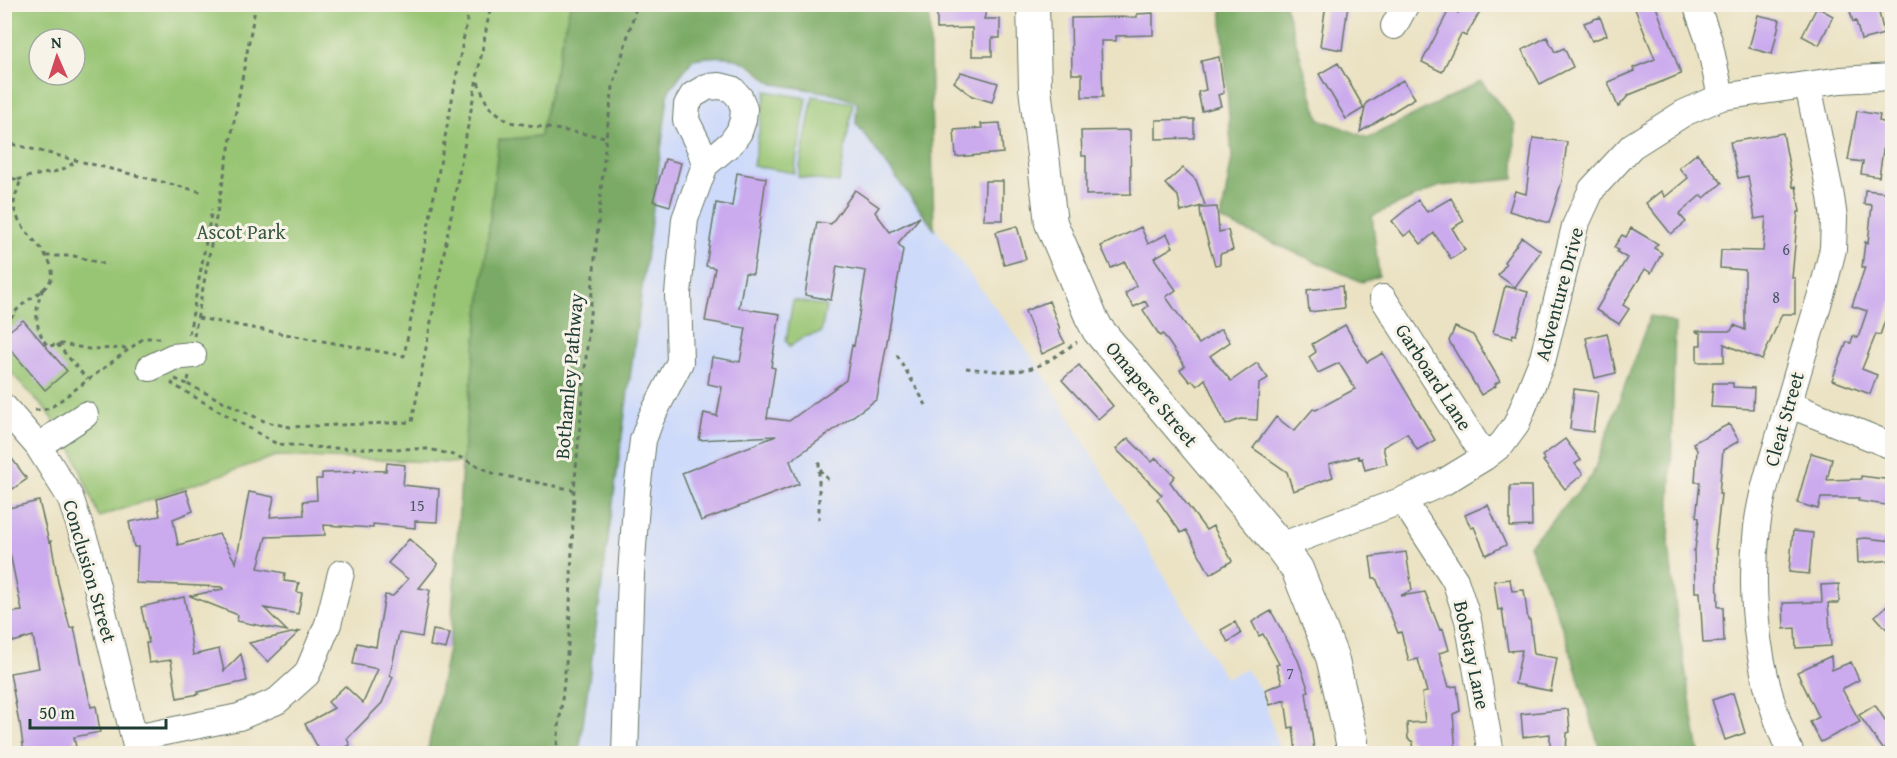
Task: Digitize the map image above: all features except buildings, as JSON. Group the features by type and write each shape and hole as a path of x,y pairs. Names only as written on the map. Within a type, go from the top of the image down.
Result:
{"main road":[{"name":"Omapere Street","path":"1033,4 1035,88 1051,223 1091,317 1098,330 1297,569 1332,657 1352,742 1352,753"}],"street":[{"path":"1696,4 1709,41 1720,97"},
{"name":"Adventure Drive","path":"1280,546 1403,500 1444,482 1502,444 1516,425 1544,358 1575,226 1592,189 1632,146 1684,112 1720,97 1808,85 1893,77"},
{"name":"Cleat Street","path":"1791,753 1782,734 1767,686 1758,645 1754,569 1757,526 1765,487 1826,281 1833,249 1834,218 1831,197 1808,85"},
{"path":"625,753 631,574 643,440 651,418 680,362 678,294 685,219 705,165"},
{"name":"Garboard Lane","path":"1383,298 1485,457"},
{"path":"161,372 173,357 192,348"},
{"path":"1788,404 1893,446"},
{"name":"Conclusion Street","path":"4,407 38,446 70,497 88,550 136,746"},
{"path":"38,446 85,415"},
{"name":"Bobstay Lane","path":"1403,500 1455,580 1468,620 1491,753"},
{"path":"136,746 239,717 277,701 307,675 328,624 341,573"}],"path":[{"path":"4,49 12,4"},
{"path":"256,4 187,384 266,422 290,427 412,422 491,4"},
{"path":"198,318 404,356 470,4"},
{"name":"Bothamley Pathway","path":"556,753 569,636 574,490 606,137 613,87 637,4"},
{"path":"477,80 488,106 509,122 606,137"},
{"path":"5,142 202,192"},
{"path":"4,176 18,180 28,176 60,172 77,160"},
{"path":"4,325 14,316 18,308 44,288 51,279 52,273 50,262 31,239 14,206 20,182 18,180"},
{"path":"192,348 188,342 212,209"},
{"path":"46,256 74,256 108,265"},
{"path":"44,288 38,308 39,336 48,346 57,344 104,350 131,348"},
{"path":"4,300 14,316"},
{"path":"966,368 1030,369 1039,366 1098,330"},
{"path":"33,409 44,410 53,406 148,337 167,339"},
{"path":"57,344 87,380"},
{"path":"897,355 926,405"},
{"path":"161,372 172,384 277,444 325,448 429,449 457,456 495,474 574,490"},
{"path":"819,462 819,519"},
{"path":"819,468 822,475 829,481"}],"shaded area":[{"path":"715,55 730,57 745,63 768,82 774,84 831,93 858,102 856,123 1039,366 1225,678 1245,669 1261,690 1281,753 579,754 669,90 693,58"}],"green space":[{"name":"Ascot Park","path":"5,5 630,5 540,136 499,140 462,463 276,456 99,517 72,449 46,410 5,366"},
{"path":"570,5 929,5 934,229 856,123 857,102 831,93 774,84 748,64 733,58 718,56 693,59 669,90 579,753 427,754 451,633 462,463 499,140 540,136"},
{"path":"1221,5 1285,5 1319,119 1368,138 1481,81 1515,124 1514,179 1440,186 1372,216 1379,276 1362,282 1221,220 1232,158"},
{"path":"766,91 807,98 794,173 753,166"},
{"path":"813,96 853,103 839,183 798,177"},
{"path":"793,300 826,306 821,333 804,337 790,346 786,341"},
{"path":"1650,316 1675,324 1669,546 1677,620 1699,753 1601,753 1566,637 1529,545 1592,476"}]}
